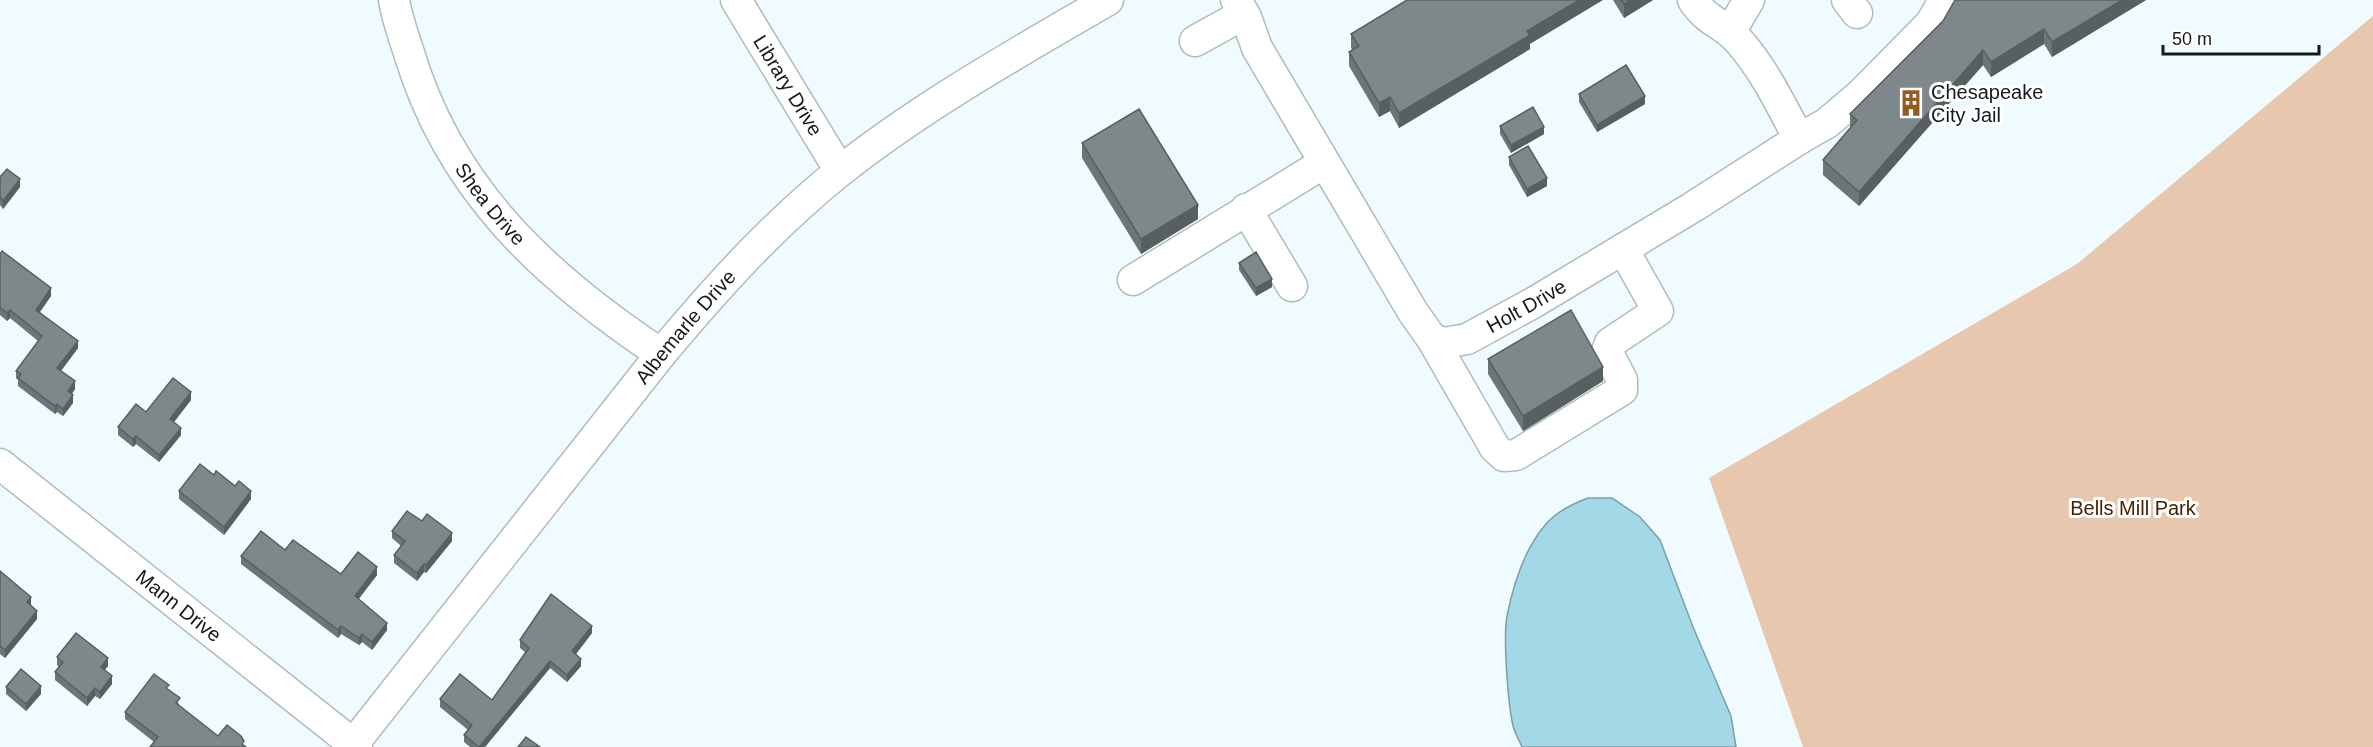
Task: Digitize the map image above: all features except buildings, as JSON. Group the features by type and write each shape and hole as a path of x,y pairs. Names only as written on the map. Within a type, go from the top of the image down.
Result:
{"street":[{"name":"Shea Drive","path":"394,0 415,75 427,105 455,158 481,197 525,248 572,289 623,329 661,354"},
{"name":"Library Drive","path":"736,0 840,171"},
{"name":"Albemarle Drive","path":"354,746 661,354 710,295 745,258 840,171 946,98 1108,0"},
{"path":"1693,0 1709,20 1730,32 1762,71 1799,139"},
{"path":"1730,32 1749,0"},
{"name":"Holt Drive","path":"1432,339 1444,343 1467,339 1533,303 1827,123 1926,29 1944,0"},
{"path":"1195,41 1240,7 1257,48 1324,163 1413,312 1432,339 1495,448 1504,456 1516,455 1622,390 1623,384 1608,351 1610,343 1658,311 1623,249"},
{"path":"1133,280 1324,163"},
{"path":"1246,209 1292,286"},
{"name":"Mann Drive","path":"0,464 354,746"}],"green space":[{"name":"Bells Mill Park","path":"2373,16 2373,747 1803,747 1709,478 2077,264"}],"water":[{"path":"1588,498 1612,498 1640,517 1660,540 1693,627 1731,716 1736,747 1522,747 1513,726 1507,671 1506,626 1513,592 1526,556 1546,524 1565,508"}],"place":[{"name":"Chesapeake City Jail","path":"1911,103"}]}
